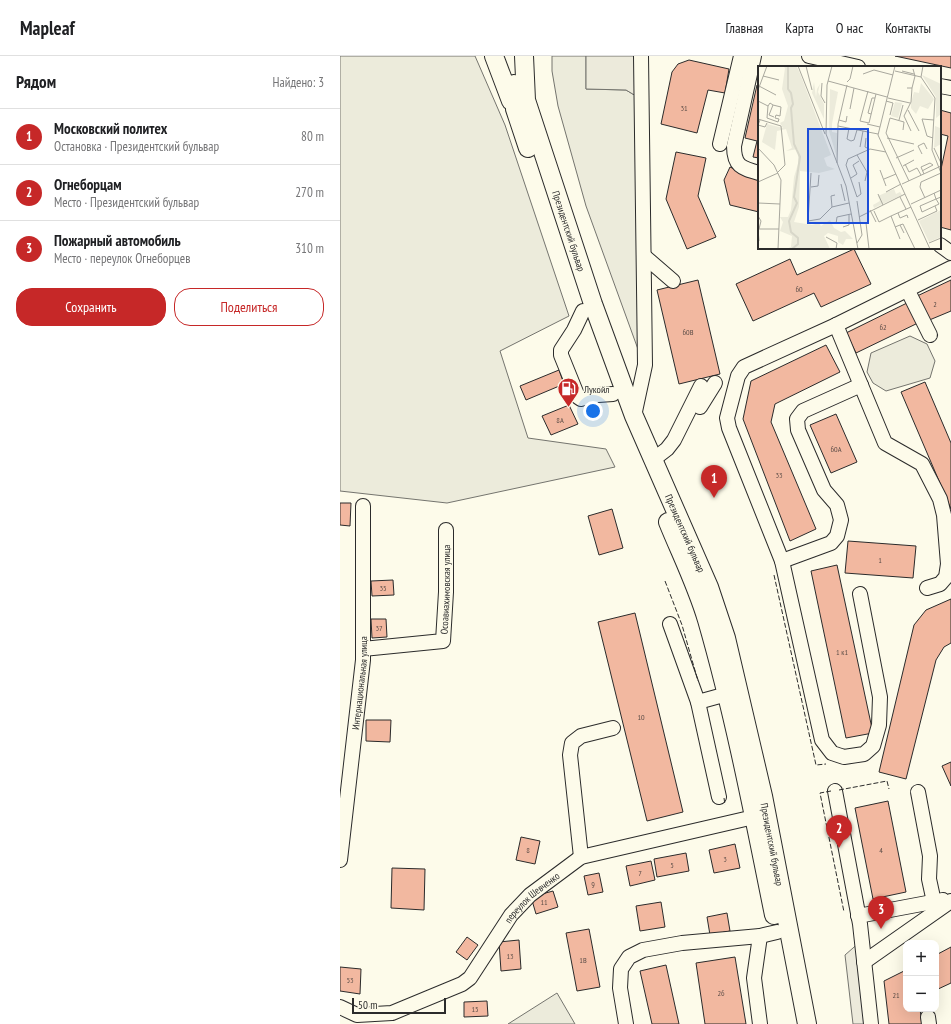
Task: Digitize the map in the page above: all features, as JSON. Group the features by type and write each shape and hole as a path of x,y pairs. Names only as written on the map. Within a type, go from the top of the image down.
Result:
{"main road":[{"path":"494,56 520,105"},
{"name":"Президентский бульвар","path":"515,58 520,105 583,311 613,394 697,591 707,619 727,694 754,817 769,934 794,1024"},
{"name":"Президентский бульвар","path":"520,105 634,416 660,454 709,587 726,638 763,796 807,1024"}],"street":[{"path":"634,416 645,365 641,56"},
{"path":"720,144 741,56"},
{"path":"754,56 734,146 734,156 739,165 746,170 758,173"},
{"path":"809,56 841,65"},
{"path":"941,86 951,88"},
{"path":"941,246 951,253"},
{"path":"644,256 673,281"},
{"path":"860,594 880,697 879,725 873,746 864,754 844,757 832,753 822,740 782,561 729,428 727,418 738,376 744,367 836,325 951,268"},
{"path":"908,290 930,335"},
{"path":"583,311 574,330 561,350 561,355 578,397 581,399 613,394"},
{"path":"836,325 886,443 922,464 940,499 944,515 948,564 946,577 940,584 927,588"},
{"path":"702,386 678,446 660,454 670,432 702,386"},
{"path":"782,561 831,544 837,536 841,520 837,505 824,490 798,430 797,419 803,411 861,386"},
{"name":"Интернациональная улица","path":"340,860 363,660 363,506"},
{"name":"Осоавиахимовская улица","path":"363,649 443,641 446,592 446,530"},
{"path":"670,624 698,702 719,797"},
{"path":"698,702 727,694"},
{"path":"581,857 570,754 572,743 581,736 613,728"},
{"path":"835,791 858,916 871,1024"},
{"path":"918,792 930,856 929,879 934,902"},
{"name":"переулок Шевченко","path":"340,1007 357,1015 392,1013 462,984 470,978 511,915 530,894 581,857 754,817"},
{"path":"858,916 951,900"},
{"path":"864,962 951,900"},
{"path":"626,1024 620,988 621,969 629,957 643,950 682,943 769,934 754,978 760,1024"}],"shaded area":[{"path":"340,56 475,56 505,125 569,316 500,351 528,438 606,449 615,467 447,503 340,491"},
{"path":"552,56 586,56 586,89 626,90 636,96 639,352 586,206 558,106 552,71"},
{"path":"586,56 635,56 636,96 626,90 586,89"},
{"path":"910,336 927,344 935,361 930,378 886,391 873,383 867,372 871,353"},
{"path":"861,941 871,1024 853,1024 845,955"},
{"path":"557,993 575,1024 508,1024"}],"building":[{"path":"895,56 951,56 951,68"},
{"path":"689,60 729,69 725,93 708,90 697,133 661,124 672,72 678,64"},
{"path":"758,85 758,158 753,157 757,141 745,138"},
{"path":"941,110 951,113 951,230 941,227 941,169 948,136 941,134"},
{"path":"676,152 706,158 698,196 716,237 687,249 666,199"},
{"path":"730,167 758,180 758,212 730,205 724,180"},
{"path":"854,249 871,284 821,307 814,293 753,321 736,284 790,259 797,275"},
{"path":"698,280 720,374 679,384 657,290"},
{"path":"951,280 951,311 927,321 915,297"},
{"path":"909,302 920,322 856,353 846,333"},
{"path":"826,345 840,372 775,404 771,422 816,529 790,541 743,419 751,381"},
{"path":"559,370 564,384 526,400 520,386"},
{"path":"925,382 951,443 951,509 901,392"},
{"path":"569,405 578,424 551,435 542,416"},
{"path":"836,414 857,462 831,473 810,425"},
{"path":"340,503 351,503 350,526 340,525"},
{"path":"612,509 623,548 599,555 588,516"},
{"path":"848,541 916,546 913,578 845,573"},
{"path":"837,565 873,733 846,738 811,571"},
{"path":"393,580 394,595 372,596 371,581"},
{"path":"951,599 951,643 944,647 936,660 906,779 879,772 914,625 926,610"},
{"path":"635,613 683,812 647,821 598,622"},
{"path":"371,619 386,619 387,637 372,638"},
{"path":"366,720 391,720 390,742 366,741"},
{"path":"951,762 951,786 942,766"},
{"path":"888,801 906,892 873,899 855,808"},
{"path":"521,837 540,841 535,864 516,860"},
{"path":"735,844 740,868 714,873 709,850"},
{"path":"686,853 689,871 657,877 654,859"},
{"path":"651,861 655,880 630,886 626,866"},
{"path":"392,868 425,869 424,910 391,908"},
{"path":"599,873 603,892 588,895 584,876"},
{"path":"553,891 558,907 536,914 531,897"},
{"path":"661,902 665,927 640,931 636,906"},
{"path":"727,913 730,931 710,935 707,917"},
{"path":"589,929 600,987 577,991 566,933"},
{"path":"467,937 478,945 467,960 456,952"},
{"path":"519,940 521,969 501,971 499,942"},
{"path":"951,947 951,983 939,989 939,976 939,953"},
{"path":"735,957 746,1024 705,1024 696,963"},
{"path":"666,965 679,1024 652,1024 640,971"},
{"path":"340,967 361,969 360,994 340,991"},
{"path":"903,972 903,1012 920,1012 922,1024 889,1024 884,981"},
{"path":"487,1001 488,1016 464,1017 464,1002"}],"fence":[{"path":"774,575 816,765 826,764"},
{"path":"665,581 682,625 698,681"},
{"path":"839,790 887,781 889,789"},
{"path":"831,791 820,793 844,912"},
{"path":"724,798 725,805"}],"place":[{"name":"Лукойл","path":"568,408"},
{"name":"Московский политех","path":"714,498"},
{"name":"Огнеборцам","path":"839,848"},
{"name":"Пожарный автомобиль","path":"881,929"}]}
